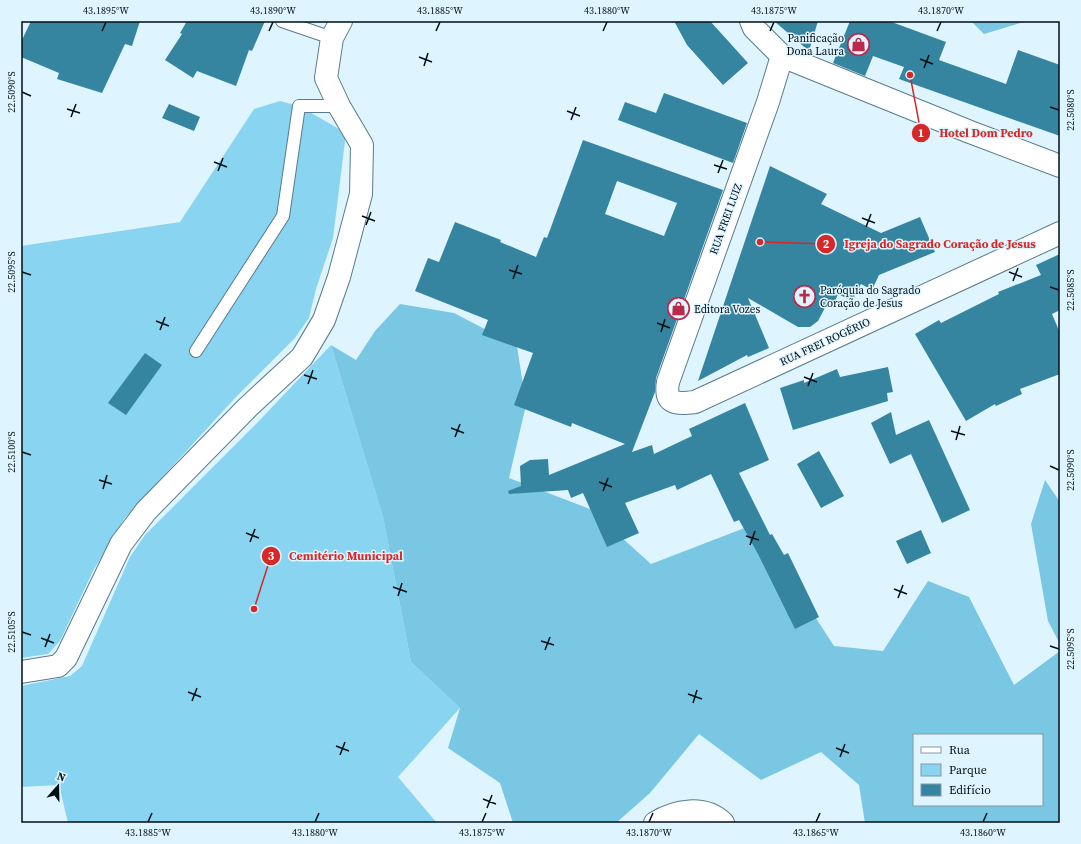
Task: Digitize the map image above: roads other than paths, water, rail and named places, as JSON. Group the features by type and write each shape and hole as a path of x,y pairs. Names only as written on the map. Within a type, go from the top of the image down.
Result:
{"street":[{"path":"751,21 754,28 782,56 970,132 1060,166"},
{"path":"21,672 58,666 66,658 121,544 142,517 220,434 302,357 324,320 339,277 361,194 362,145 326,78 336,30"},
{"name":"RUA FREI LUIZ","path":"668,382 768,102 782,56"},
{"name":"RUA FREI ROGÉRIO","path":"668,382 666,392 668,398 674,402 682,404 695,402 1060,232"},
{"path":"655,823 679,813 700,810 723,823"}],"lane":[{"path":"282,21 336,30"},
{"path":"196,351 284,216 300,106 340,106"}],"place":[{"name":"Panificação Dona Laura","path":"859,44"},
{"name":"Hotel Dom Pedro","path":"910,75"},
{"name":"Igreja do Sagrado Coração de Jesus","path":"760,242"},
{"name":"Paróquia do Sagrado Coração de Jesus","path":"805,296"},
{"name":"Editora Vozes","path":"679,309"},
{"name":"Cemitério Municipal","path":"254,609"}]}
